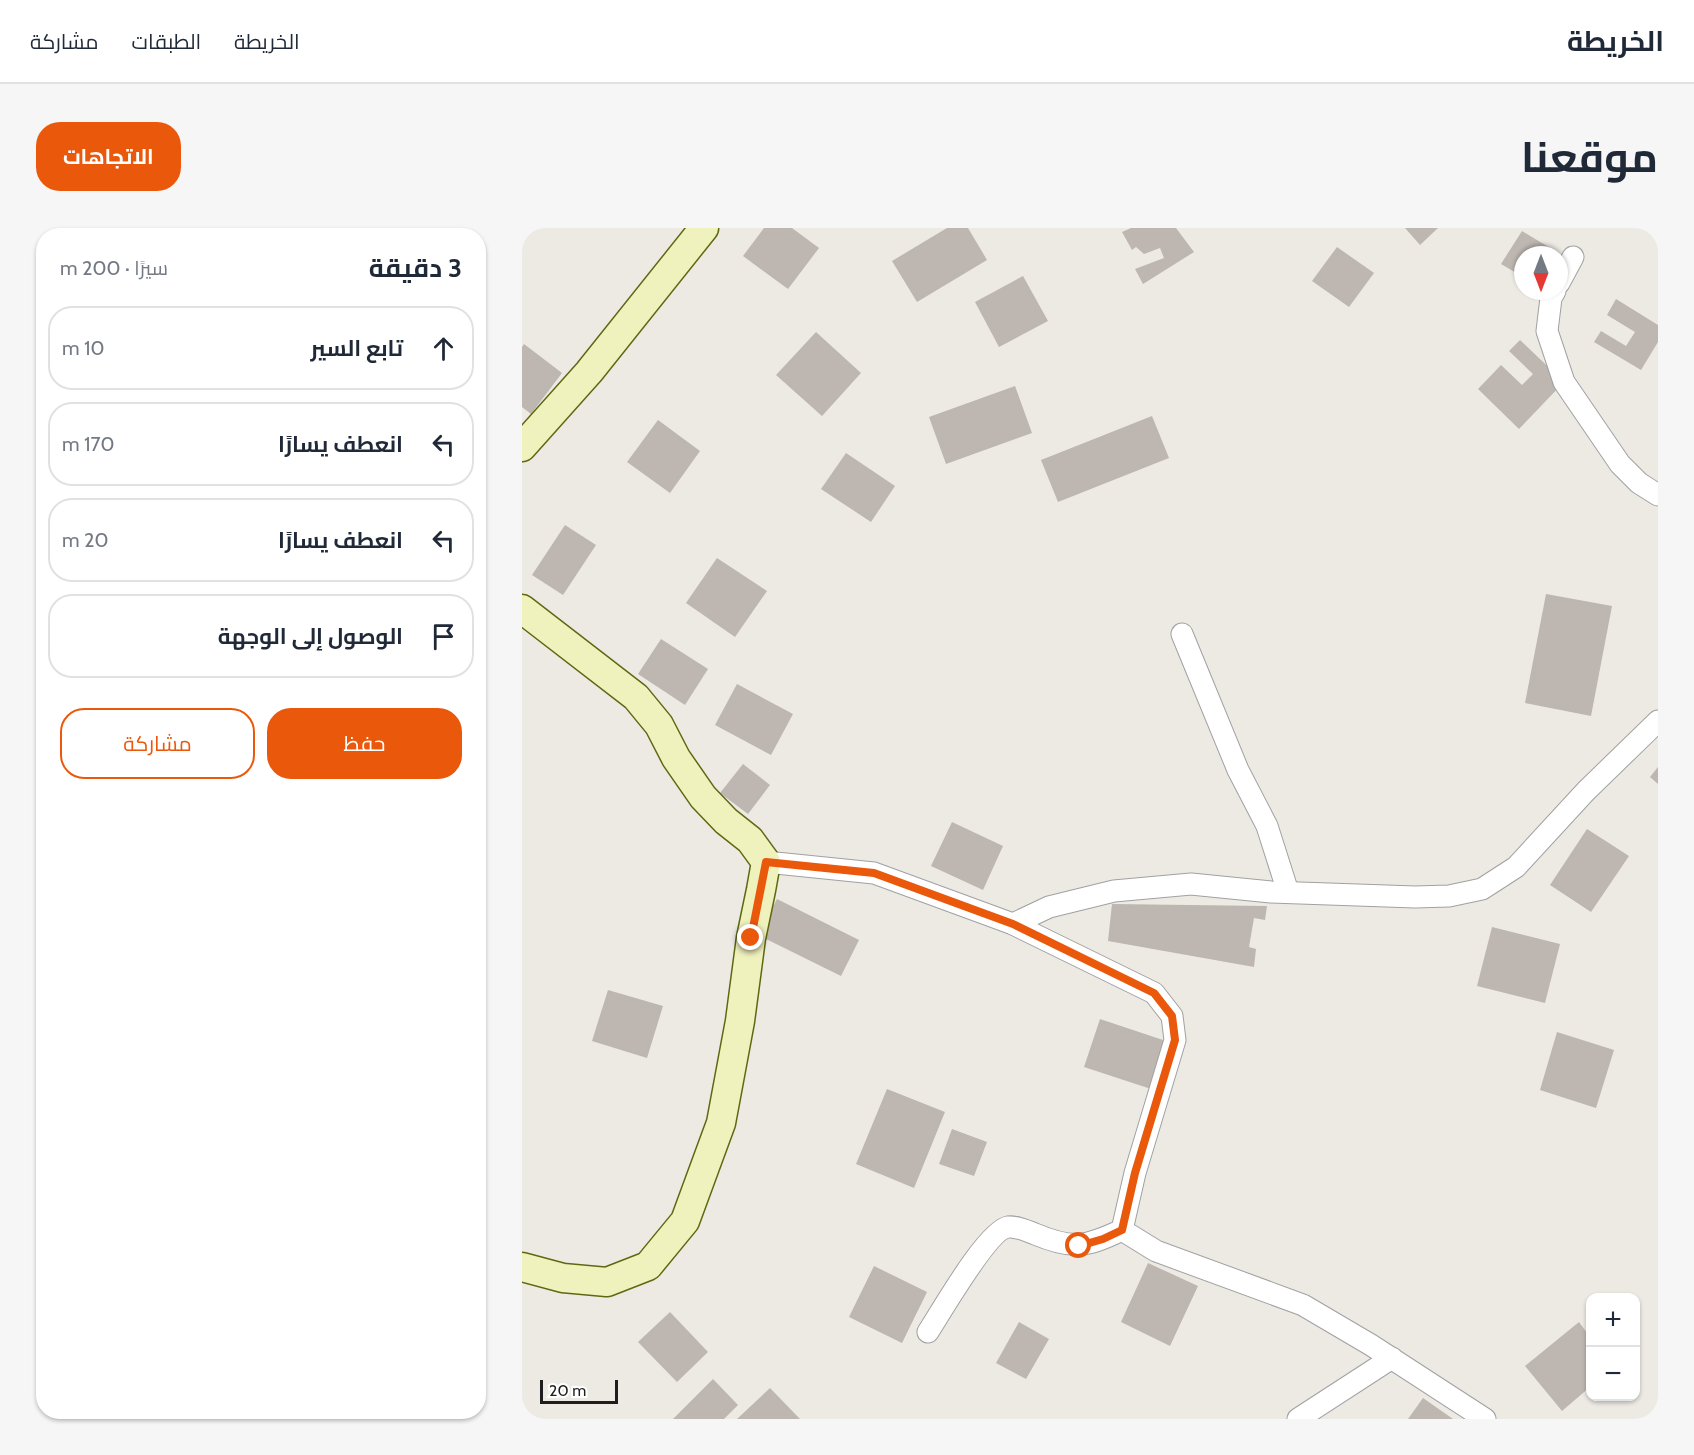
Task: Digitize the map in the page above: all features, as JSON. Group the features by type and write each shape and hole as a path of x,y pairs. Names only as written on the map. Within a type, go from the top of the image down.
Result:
{"street":[{"path":"522,447 589,372 704,228"},
{"path":"1568,266 1573,257"},
{"path":"1551,300 1547,331 1564,382 1620,464 1638,483 1658,495"},
{"path":"522,609 636,697 659,725 676,758 703,797 726,821 750,840 766,862 751,938 740,1021 720,1123 685,1221 648,1266 607,1282 563,1278 522,1267"},
{"path":"1182,634 1239,770 1268,826 1288,892"},
{"path":"1013,924 1049,907 1114,891 1191,884 1288,892 1415,897 1449,896 1482,889 1516,867 1586,791 1658,721"},
{"path":"766,862 874,873 1013,924 1154,993 1172,1016 1175,1040 1135,1173 1122,1230"},
{"path":"928,1332 979,1254 998,1232 1007,1227 1017,1227 1056,1243 1079,1246 1103,1239 1122,1230"},
{"path":"1122,1230 1156,1251 1303,1305 1392,1358 1485,1419"},
{"path":"1298,1419 1392,1358"}],"building":[{"path":"764,228 792,228 819,248 788,289 743,256"},
{"path":"947,228 968,228 987,260 917,302 892,261"},
{"path":"1131,228 1176,228 1194,252 1143,284 1135,269 1164,258 1160,248 1144,254 1136,247 1132,250 1122,232"},
{"path":"1405,228 1438,228 1420,245"},
{"path":"1522,231 1547,246 1514,246 1514,272 1501,264"},
{"path":"1337,247 1374,273 1349,307 1312,281"},
{"path":"1023,276 1048,321 999,347 975,302"},
{"path":"1616,299 1658,325 1658,342 1641,370 1594,342 1601,331 1626,346 1635,332 1607,315"},
{"path":"816,332 861,373 822,416 776,375"},
{"path":"1520,340 1564,382 1519,429 1478,389 1501,365 1522,385 1533,374 1509,351"},
{"path":"524,344 562,373 531,414 522,407 522,347"},
{"path":"1015,386 1032,433 946,464 929,417"},
{"path":"1152,416 1169,458 1058,502 1041,460"},
{"path":"658,420 700,451 670,493 627,462"},
{"path":"846,453 895,486 871,522 821,489"},
{"path":"565,525 596,545 563,595 532,575"},
{"path":"717,558 767,591 735,637 686,603"},
{"path":"1546,594 1612,606 1591,716 1525,703"},
{"path":"661,639 708,669 685,705 638,674"},
{"path":"737,684 793,714 771,755 715,725"},
{"path":"743,764 770,785 748,814 720,793"},
{"path":"1658,767 1658,784 1650,777"},
{"path":"952,822 1003,846 983,890 931,866"},
{"path":"1587,829 1629,856 1591,912 1550,885"},
{"path":"777,899 859,940 841,976 758,935"},
{"path":"1112,904 1267,906 1265,920 1254,918 1249,947 1256,949 1254,967 1108,941"},
{"path":"1492,927 1560,944 1545,1003 1477,986"},
{"path":"608,990 663,1006 647,1058 592,1041"},
{"path":"1100,1019 1166,1041 1151,1089 1084,1067"},
{"path":"1557,1032 1614,1050 1596,1108 1540,1090"},
{"path":"887,1089 945,1112 914,1188 856,1164"},
{"path":"952,1129 987,1142 974,1176 939,1164"},
{"path":"1148,1263 1198,1286 1170,1346 1121,1322"},
{"path":"874,1266 927,1292 902,1343 849,1317"},
{"path":"670,1312 708,1352 677,1382 638,1342"},
{"path":"1019,1322 1049,1339 1026,1379 996,1363"},
{"path":"1579,1322 1586,1332 1586,1390 1562,1411 1525,1366"},
{"path":"713,1379 738,1405 724,1419 673,1419"},
{"path":"770,1388 800,1419 737,1419"},
{"path":"1423,1398 1453,1419 1408,1419"}],"route":[{"path":"751,938 766,862 874,873 1013,924 1154,993 1172,1016 1175,1040 1135,1173 1122,1230 1103,1239 1079,1246"}]}
